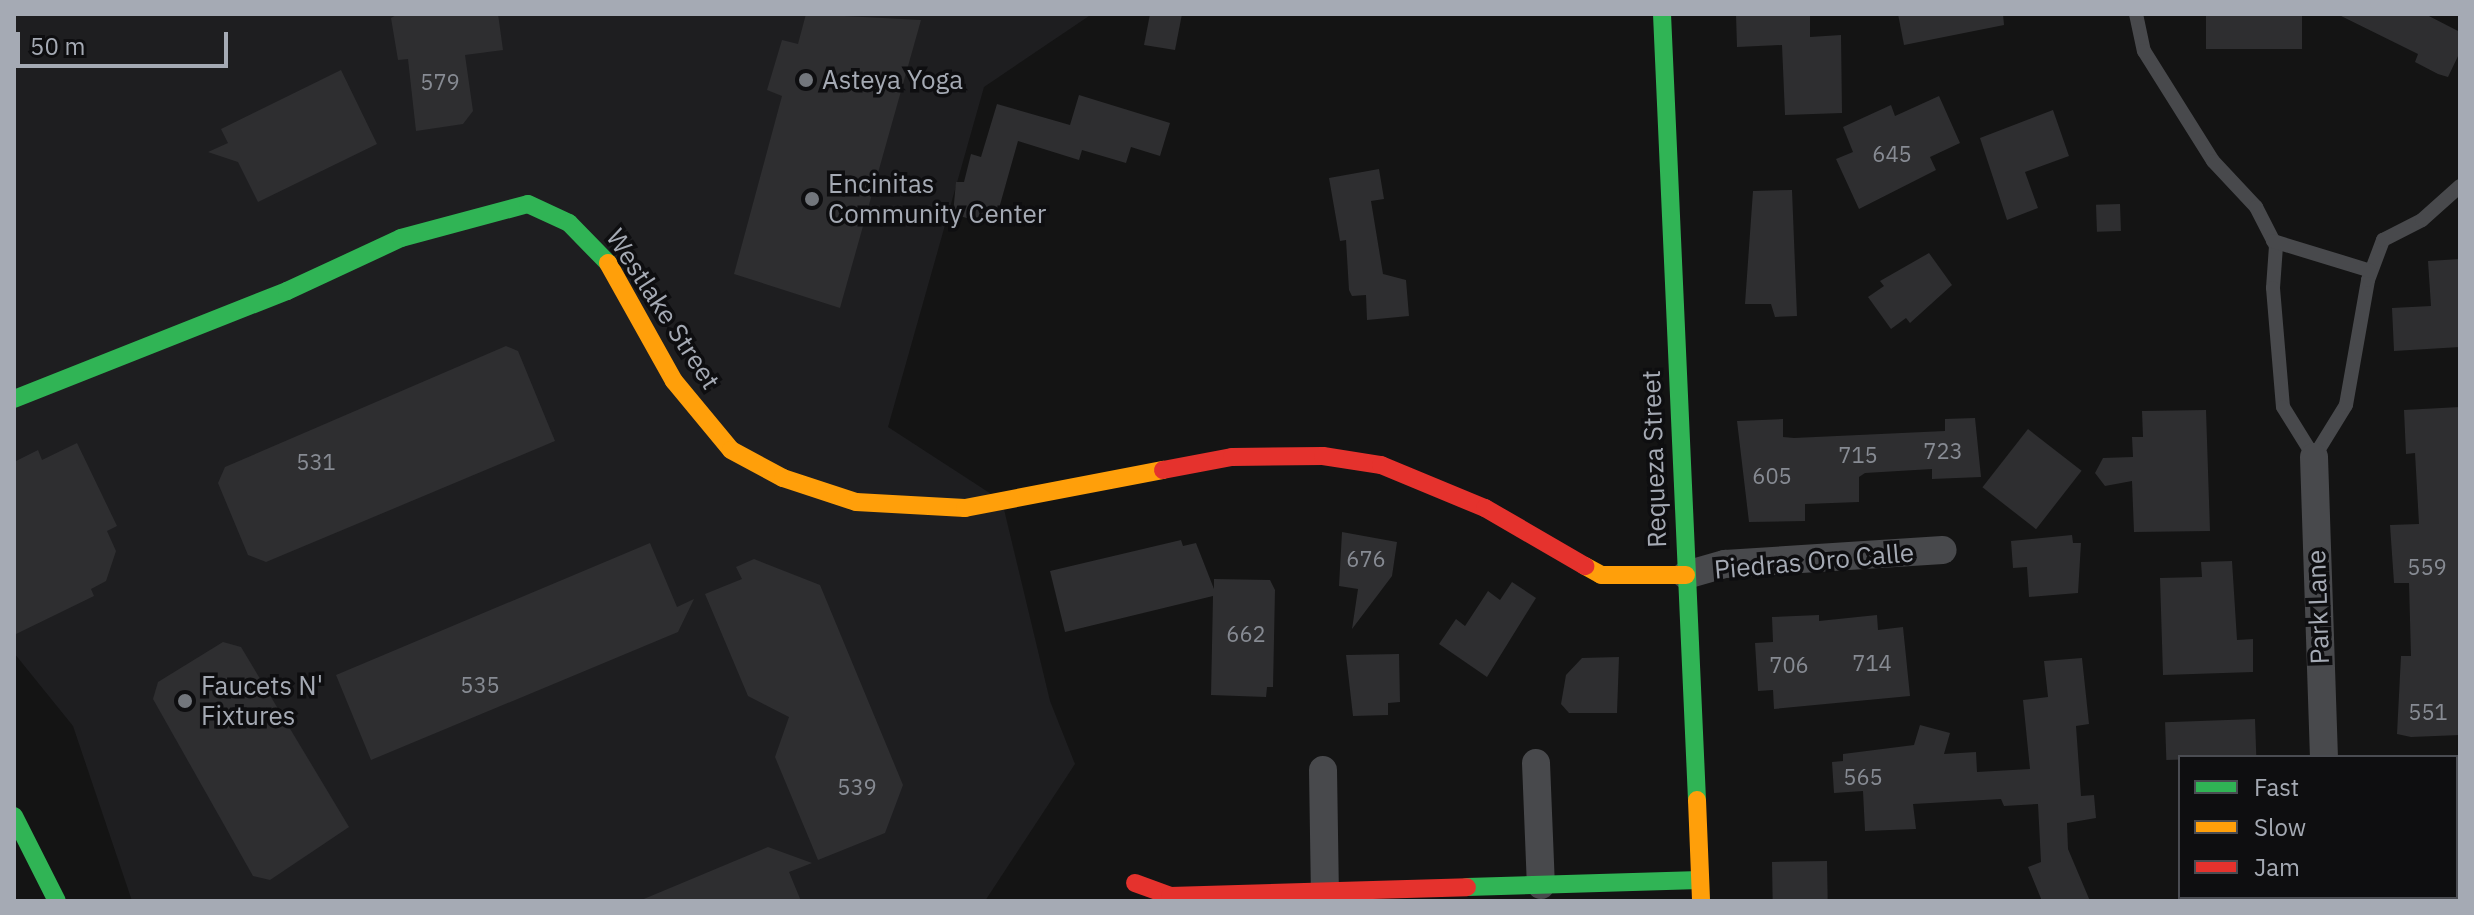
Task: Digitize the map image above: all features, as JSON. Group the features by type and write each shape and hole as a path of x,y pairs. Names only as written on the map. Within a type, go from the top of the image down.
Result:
{"street":[{"name":"Requeza Street","path":"1662,14 1701,901"},
{"name":"Westlake Street","path":"14,399 287,291 401,238 528,204 569,223 599,248 674,381 731,450 812,488 856,502 965,508 1232,457 1323,456 1381,465 1485,508 1601,575 1686,575"},
{"name":"Park Lane","path":"2314,457 2324,755"},
{"name":"Piedras Oro Calle","path":"1686,575 1725,564 1943,550"},
{"path":"1536,763 1541,885"},
{"path":"1323,770 1325,893"},
{"path":"14,816 57,901"},
{"path":"1135,883 1170,896 1290,897 1325,893 1700,880"}],"lane":[{"path":"2136,14 2144,51 2213,161 2256,207 2273,241 2283,407 2314,457 2346,405 2371,271 2383,240 2422,220 2460,186"},
{"path":"2273,241 2371,271"}],"shaded area":[{"path":"14,14 1092,14 984,87 888,427 1002,501 1050,701 1075,764 985,901 132,901 73,726 14,653"}],"building":[{"path":"398,14 498,14 503,50 465,55 473,111 463,124 416,131 408,59 398,60 391,18"},
{"name":"Encinitas Community Center","path":"806,14 921,20 840,308 734,274 782,96 767,90 782,40 798,44"},
{"path":"1150,14 1182,14 1175,50 1144,45"},
{"path":"1736,14 1810,14 1810,37 1841,35 1842,113 1785,115 1782,45 1737,47"},
{"path":"1898,14 2003,14 2004,25 1904,45"},
{"path":"2206,14 2302,14 2302,49 2206,49"},
{"path":"2337,14 2425,14 2460,32 2460,52 2448,77 2438,74 2415,62 2418,54"},
{"path":"341,70 377,144 258,202 238,162 208,152 228,143 221,129"},
{"path":"1079,95 1170,123 1160,156 1131,147 1126,163 1082,150 1079,160 1018,141 994,226 953,214 956,182 964,182 971,154 981,157 997,104 1070,125"},
{"path":"1939,96 1960,143 1930,157 1936,170 1859,209 1836,159 1853,152 1843,127 1891,105 1895,116"},
{"path":"2053,110 2069,156 2025,172 2038,208 2007,220 1980,138"},
{"path":"1379,169 1384,199 1371,201 1383,274 1406,280 1409,316 1367,320 1366,295 1352,296 1349,290 1346,240 1340,241 1329,178"},
{"path":"1792,190 1797,316 1775,317 1771,304 1745,304 1753,191"},
{"path":"2120,204 2121,231 2097,232 2096,205"},
{"path":"1929,253 1952,285 1910,323 1906,318 1891,329 1868,297 1884,286 1880,281"},
{"path":"2460,259 2460,347 2394,351 2392,308 2431,306 2428,261"},
{"path":"506,346 518,351 555,441 266,562 248,555 218,483 225,467"},
{"path":"2460,407 2460,735 2411,737 2397,734 2401,656 2411,656 2409,583 2394,583 2390,525 2419,524 2415,453 2406,454 2404,410"},
{"path":"2206,410 2210,531 2134,532 2132,481 2105,486 2095,473 2103,458 2133,457 2132,437 2143,437 2142,411"},
{"path":"1975,418 1981,477 1932,479 1932,469 1865,473 1859,477 1859,502 1805,504 1805,521 1749,522 1737,421 1783,419 1783,437 1794,438 1945,431 1945,419"},
{"path":"2028,429 2082,471 2036,529 1982,487"},
{"path":"77,443 117,526 107,531 116,551 106,581 91,589 94,596 14,635 14,462 38,450 42,460"},
{"path":"1342,532 1397,542 1392,576 1352,629 1358,589 1339,586"},
{"path":"2072,535 2073,543 2081,543 2078,593 2029,597 2027,567 2013,568 2011,541"},
{"path":"1181,540 1183,546 1196,543 1214,589 1214,579 1270,580 1275,590 1273,687 1267,687 1266,697 1211,695 1213,596 1065,632 1050,571"},
{"path":"650,543 677,607 694,599 678,632 371,760 336,675"},
{"path":"754,559 820,585 903,785 885,833 818,860 775,757 789,717 748,696 705,594 742,579 736,567"},
{"path":"2232,561 2237,640 2253,639 2253,672 2163,675 2160,578 2202,577 2201,562"},
{"path":"1512,582 1536,598 1487,677 1439,644 1456,619 1465,626 1488,591 1500,600"},
{"path":"1819,615 1819,621 1877,615 1878,630 1903,627 1910,696 1774,709 1773,690 1758,691 1755,643 1773,642 1772,617"},
{"path":"223,642 241,647 349,827 270,880 253,876 153,699 158,682"},
{"path":"1399,654 1400,702 1388,703 1388,715 1353,716 1346,655"},
{"path":"1619,657 1617,713 1569,713 1561,704 1566,675 1582,658"},
{"path":"2082,658 2089,724 2076,726 2081,796 2094,795 2096,818 2067,823 2068,849 2090,901 2042,901 2028,867 2041,862 2038,804 2004,806 2001,799 1913,804 1916,829 1865,831 1863,791 1834,793 1832,762 1843,761 1843,754 1914,745 1920,725 1950,733 1944,754 1976,752 1977,772 2030,769 2023,700 2048,697 2044,661"},
{"path":"2255,719 2256,755 2178,755 2178,760 2166,760 2165,722"},
{"path":"768,847 812,863 789,872 801,901 639,901"},
{"path":"1827,861 1828,901 1773,901 1772,862"}],"traffic: fast":[{"path":"1662,14 1697,800"},
{"path":"14,399 287,291 401,238 528,204 569,223 608,263"},
{"path":"14,816 57,901"},
{"path":"1467,887 1700,880"}],"traffic: slow":[{"path":"608,263 674,381 731,450 783,478 856,502 965,508 1163,470"},
{"path":"1585,566 1601,575 1686,575"},
{"path":"1697,800 1701,901"}],"traffic: jam":[{"path":"1163,470 1232,457 1323,456 1381,465 1485,508 1585,566"},
{"path":"1135,883 1170,896 1467,887"}],"place":[{"name":"Asteya Yoga","path":"806,80"},
{"name":"Encinitas Community Center","path":"812,199"},
{"name":"Faucets N' Fixtures","path":"185,701"}]}
